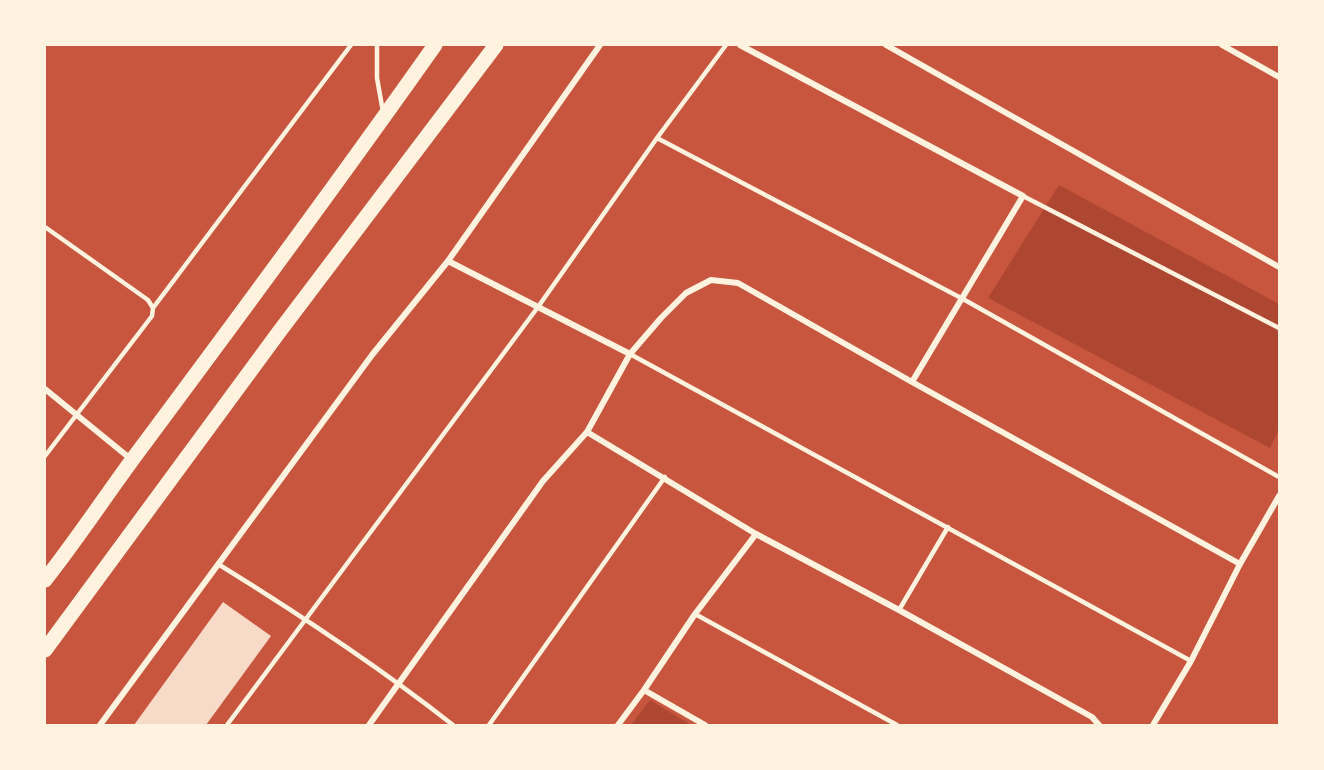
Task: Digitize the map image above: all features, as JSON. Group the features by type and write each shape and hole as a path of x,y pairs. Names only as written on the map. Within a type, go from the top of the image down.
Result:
{"main road":[{"path":"45,580 82,533 132,460 306,225 435,45"},
{"path":"45,650 272,342 496,45"}],"street":[{"path":"100,725 372,355 448,261 600,45"},
{"path":"740,45 1023,196 912,382"},
{"path":"886,45 1278,264"},
{"path":"1222,45 1279,77"},
{"path":"448,261 630,354"},
{"path":"369,725 543,481 586,432 630,354 686,293 711,280 738,283 1240,564"},
{"path":"45,389 132,460"},
{"path":"586,432 756,534 1092,717 1099,725"},
{"path":"1153,725 1191,661 1240,564 1279,496"},
{"path":"618,725 695,614 756,534"},
{"path":"644,690 705,725"}],"lane":[{"path":"45,456 152,316 153,308 351,45"},
{"path":"377,45 377,78 384,117"},
{"path":"227,725 537,307 726,45"},
{"path":"657,138 963,298 1279,477"},
{"path":"1023,196 1279,328"},
{"path":"45,227 148,300 153,308"},
{"path":"630,354 1191,661"},
{"path":"489,725 664,477"},
{"path":"898,610 948,527"},
{"path":"218,564 305,618 399,683 453,725"},
{"path":"695,614 897,725"}],"shaded area":[{"path":"1059,185 1279,304 1279,429 1270,448 988,298"},
{"path":"650,700 691,725 631,725"}],"building":[{"path":"223,602 271,636 206,725 134,725"}]}
